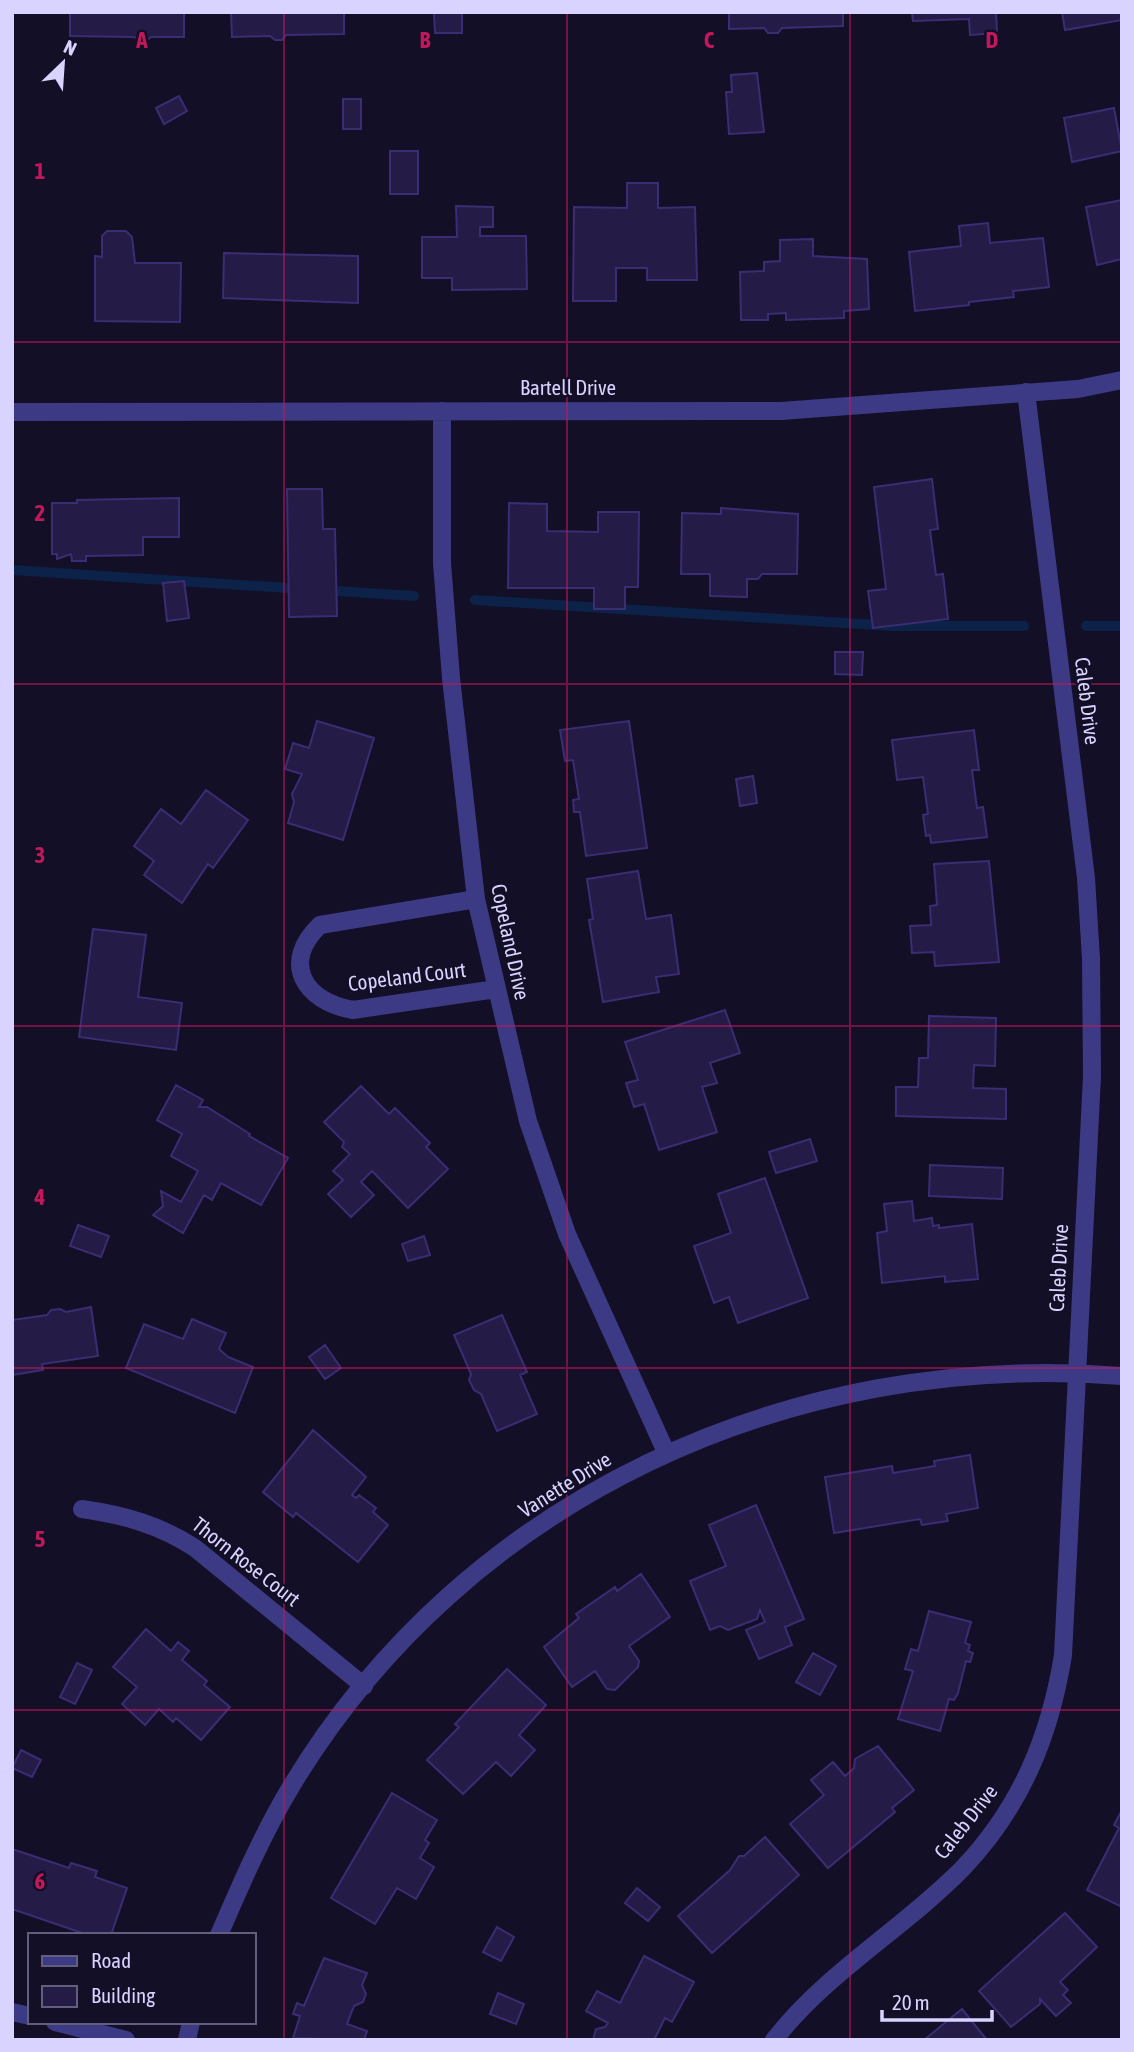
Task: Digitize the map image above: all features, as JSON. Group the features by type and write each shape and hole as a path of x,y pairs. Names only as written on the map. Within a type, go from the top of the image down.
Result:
{"street":[{"name":"Bartell Drive","path":"12,412 781,411 872,407 1078,389 1122,380"},
{"name":"Caleb Drive","path":"774,2040 793,2015 821,1989 963,1868 1007,1812 1040,1751 1055,1706 1062,1655 1092,1076 1091,959 1086,878 1026,392"},
{"name":"Copeland Drive","path":"442,411 444,589 451,678 476,900 527,1121 567,1234 666,1452"},
{"name":"Copeland Court","path":"476,900 320,925 300,950 298,963 304,980 314,993 334,1006 354,1010 496,989"},
{"name":"Vanette Drive","path":"220,1933 257,1848 292,1785 364,1686 429,1614 507,1548 559,1513 666,1452 774,1411 870,1387 968,1374 1076,1372 1122,1376"},
{"name":"Thorn Rose Court","path":"82,1509 121,1515 179,1537 364,1686"},
{"path":"63,2024 126,2040"}],"building":[{"path":"70,12 184,12 184,37 151,37 146,41 133,37 70,36"},
{"path":"231,12 344,12 344,34 286,35 282,40 275,40 270,36 232,37"},
{"path":"519,12 462,13 462,33 435,33 434,13 384,13"},
{"path":"729,12 843,12 843,26 782,28 778,33 768,33 764,28 729,29"},
{"path":"912,12 996,12 997,33 970,35 969,19 913,21"},
{"path":"1062,12 1122,12 1122,20 1065,30"},
{"path":"757,73 764,132 729,134 726,92 732,92 731,75"},
{"path":"179,96 187,111 164,124 156,108"},
{"path":"343,99 361,99 361,129 343,129"},
{"path":"1114,108 1122,151 1072,162 1064,118"},
{"path":"390,151 418,151 418,194 390,194"},
{"path":"627,183 658,183 658,208 695,207 697,280 647,280 647,268 616,268 616,301 573,301 574,207 627,208"},
{"path":"1122,200 1122,259 1097,265 1086,207"},
{"path":"456,206 493,207 493,227 480,227 480,236 526,236 527,289 452,290 452,278 422,278 422,237 457,237"},
{"path":"988,223 990,243 1043,238 1049,287 1013,291 1014,297 915,311 909,252 961,246 959,226"},
{"path":"107,231 126,231 132,237 135,263 181,263 180,322 95,321 95,256 102,257 102,236"},
{"path":"813,239 813,256 867,259 869,309 844,311 844,318 786,320 786,313 768,314 768,320 741,320 740,272 764,271 764,262 780,261 780,240"},
{"path":"224,253 358,256 358,303 223,298"},
{"path":"932,479 938,529 930,530 936,575 943,574 948,619 873,628 868,591 886,589 874,487"},
{"path":"287,489 322,489 323,529 335,529 337,616 289,617"},
{"path":"179,498 179,537 143,537 143,555 86,556 86,561 72,561 71,554 57,559 57,554 52,554 52,503"},
{"path":"509,503 547,504 547,531 598,532 598,512 639,512 638,587 625,587 625,609 594,609 594,588 508,588"},
{"path":"721,508 798,514 797,574 762,574 758,579 747,579 747,597 710,596 710,574 681,574 682,513 721,514"},
{"path":"184,581 189,618 167,621 163,583"},
{"path":"835,652 863,652 862,675 835,674"},
{"path":"317,721 374,738 343,840 288,823 294,802 292,794 302,774 285,769 293,743 309,748"},
{"path":"629,721 647,848 586,856 580,812 574,812 573,800 579,799 573,760 565,761 560,730"},
{"path":"974,730 979,770 972,770 977,808 983,807 987,837 931,843 930,835 926,836 923,815 928,814 923,777 897,780 892,740"},
{"path":"753,776 757,803 740,806 736,779"},
{"path":"206,790 248,820 213,868 208,864 182,903 144,875 154,861 134,846 161,809 181,824"},
{"path":"989,861 999,962 935,966 934,952 912,953 910,926 931,925 930,906 937,905 934,864"},
{"path":"638,871 646,919 671,915 679,974 656,977 659,992 603,1002 589,920 593,919 587,879"},
{"path":"93,929 146,935 138,997 182,1003 176,1050 79,1037"},
{"path":"725,1010 740,1053 710,1063 717,1083 702,1087 717,1132 659,1150 644,1104 634,1107 626,1083 638,1080 625,1042"},
{"path":"929,1016 996,1018 995,1066 974,1065 973,1088 1006,1089 1006,1119 896,1116 896,1087 918,1087 919,1058 928,1058"},
{"path":"176,1085 203,1100 199,1107 207,1107 250,1134 249,1136 288,1158 261,1205 221,1183 212,1200 204,1195 183,1233 153,1215 163,1206 161,1191 181,1202 198,1171 171,1156 182,1134 157,1120"},
{"path":"361,1086 389,1114 395,1108 430,1143 426,1147 448,1169 408,1208 372,1171 361,1182 374,1195 351,1217 328,1194 343,1180 333,1171 350,1154 342,1147 344,1142 324,1122"},
{"path":"810,1139 817,1161 776,1173 769,1152"},
{"path":"930,1165 1003,1168 1002,1199 929,1196"},
{"path":"765,1178 808,1298 738,1323 729,1297 714,1303 694,1246 731,1233 718,1194"},
{"path":"912,1201 914,1221 932,1218 933,1226 939,1225 939,1228 972,1224 978,1279 945,1282 945,1276 882,1283 877,1233 887,1231 884,1204"},
{"path":"78,1225 109,1236 101,1257 70,1246"},
{"path":"424,1236 430,1255 408,1261 402,1244"},
{"path":"91,1307 98,1356 42,1364 43,1370 12,1375 12,1320 47,1315 51,1310 60,1309 66,1312"},
{"path":"502,1315 527,1372 520,1375 537,1414 497,1431 481,1394 474,1390 469,1380 471,1374 454,1335"},
{"path":"192,1319 226,1333 219,1349 228,1357 253,1367 235,1413 126,1368 144,1324 183,1339"},
{"path":"325,1345 341,1368 325,1379 309,1357"},
{"path":"313,1430 366,1477 352,1495 356,1498 359,1495 376,1508 373,1512 388,1525 358,1562 296,1513 293,1517 263,1492"},
{"path":"970,1455 978,1508 946,1514 948,1521 922,1525 920,1519 834,1533 825,1477 892,1466 893,1473 935,1466 934,1461"},
{"path":"756,1505 804,1619 785,1627 792,1645 759,1659 746,1630 765,1622 760,1610 757,1619 728,1630 720,1626 710,1630 690,1581 726,1566 709,1525"},
{"path":"641,1574 670,1617 629,1646 639,1661 638,1667 615,1690 607,1689 595,1671 572,1687 544,1647 579,1618 576,1614 615,1587 617,1591"},
{"path":"929,1611 971,1622 965,1643 970,1645 968,1651 973,1653 970,1662 966,1661 958,1693 954,1700 949,1699 940,1731 898,1719 913,1671 905,1669 911,1649 918,1651"},
{"path":"146,1629 171,1651 178,1642 189,1651 182,1660 207,1681 204,1685 230,1707 201,1740 176,1718 173,1722 159,1709 145,1725 122,1704 137,1687 113,1667"},
{"path":"813,1653 836,1666 820,1695 796,1682"},
{"path":"77,1663 92,1670 75,1704 60,1697"},
{"path":"507,1669 546,1705 519,1735 535,1750 511,1776 496,1762 463,1794 427,1760 459,1727 455,1724"},
{"path":"878,1746 914,1790 892,1808 895,1812 828,1868 790,1824 824,1795 811,1780 833,1762 845,1776 854,1768 855,1759"},
{"path":"21,1750 41,1760 32,1777 12,1768"},
{"path":"392,1793 437,1820 425,1840 429,1843 420,1858 434,1867 416,1899 397,1888 375,1924 331,1898"},
{"path":"1122,1810 1122,1907 1087,1890 1119,1828 1114,1825"},
{"path":"765,1837 799,1875 712,1953 678,1916 730,1870 739,1856 744,1856"},
{"path":"12,1849 69,1868 71,1863 97,1871 95,1877 127,1888 112,1933 82,1933 12,1909"},
{"path":"637,1888 660,1907 648,1921 625,1903"},
{"path":"1065,1913 1097,1947 1060,1982 1068,1990 1063,1995 1071,2003 1056,2016 1040,1999 1040,2004 1011,2027 979,1991"},
{"path":"497,1927 514,1937 501,1961 483,1952"},
{"path":"644,1956 694,1982 672,2022 665,2018 654,2040 593,2040 596,2029 605,2027 608,2023 586,2011 597,1991 620,2003"},
{"path":"324,1958 367,1973 362,1985 366,1994 363,2002 354,2006 347,2024 367,2031 364,2040 293,2038 300,2016 293,2014 297,2003 304,2006"},
{"path":"498,1993 524,2004 516,2024 490,2014"},
{"path":"962,2009 987,2040 924,2040"}],"waterway":[{"path":"12,570 303,589"},
{"path":"322,590 414,596"},
{"path":"475,600 893,626 1024,626"},
{"path":"1086,626 1122,626"}]}
